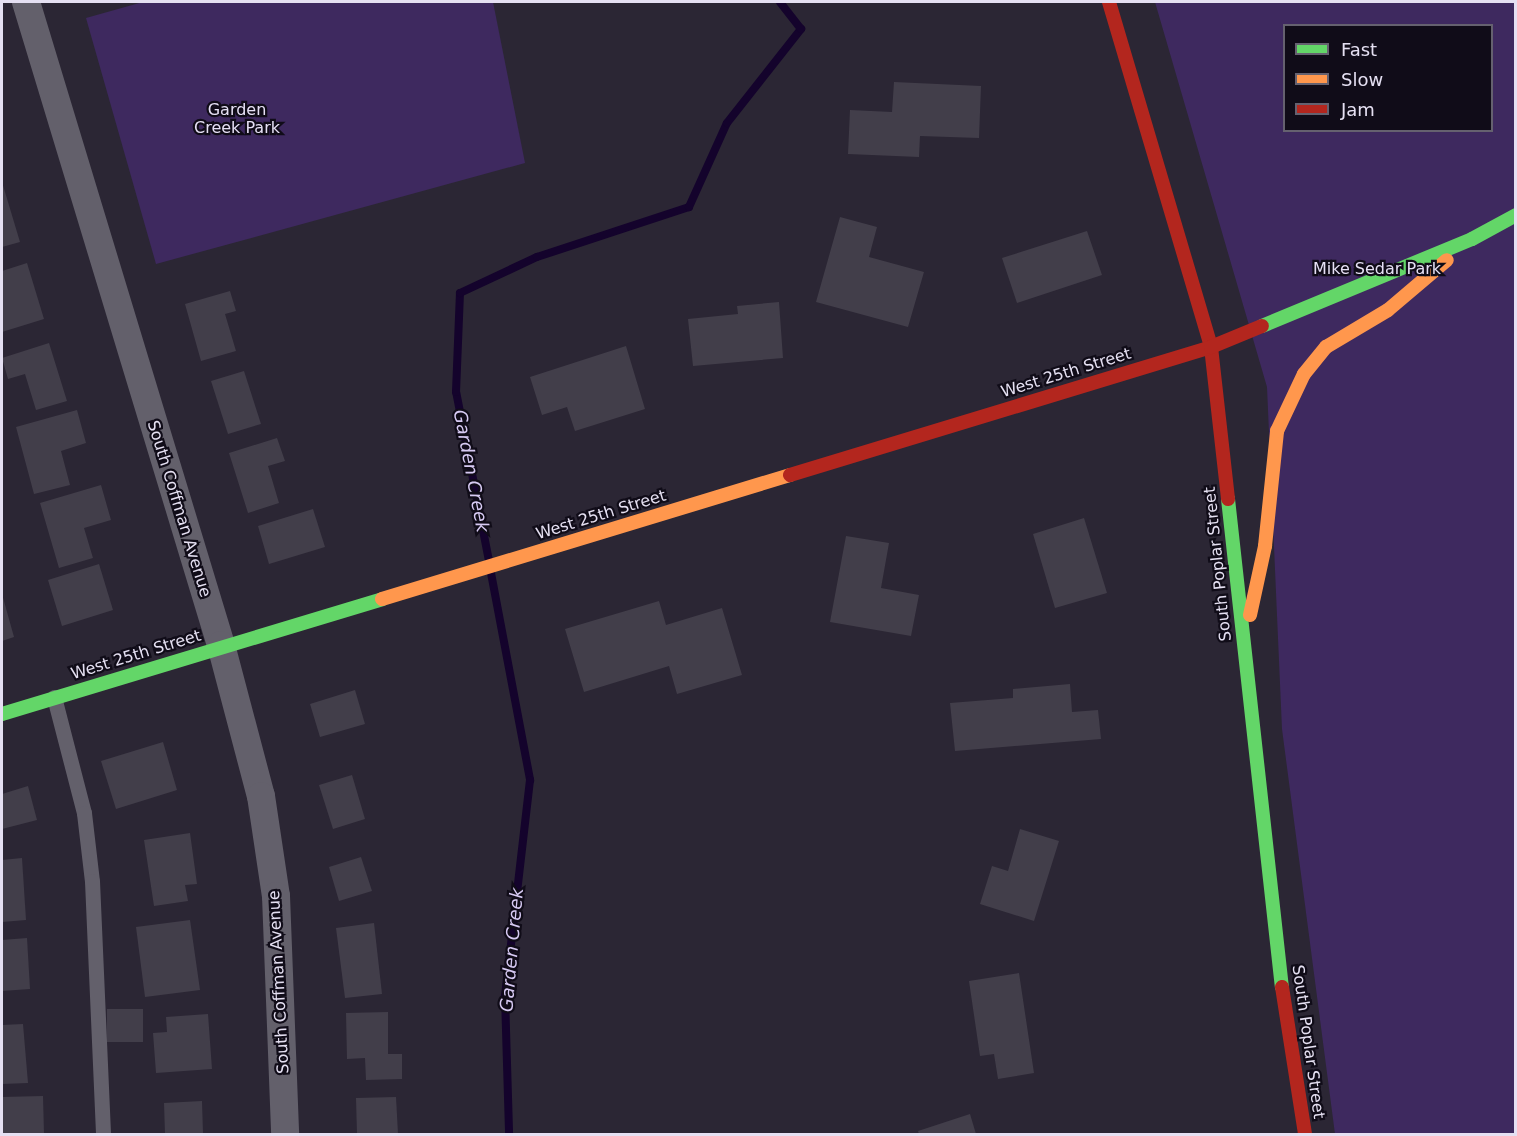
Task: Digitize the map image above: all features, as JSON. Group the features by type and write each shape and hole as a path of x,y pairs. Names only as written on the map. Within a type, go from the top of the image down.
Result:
{"street":[{"name":"South Coffman Avenue","path":"26,2 221,645 261,796 276,896 285,1134"},
{"name":"South Poplar Street","path":"1109,2 1211,347 1287,1030 1305,1134"},
{"path":"1244,644 1265,546 1277,431 1293,393 1326,347 1388,310 1472,239 1515,215"},
{"name":"West 25th Street","path":"2,714 221,645 433,584 1211,347 1472,239"}],"lane":[{"path":"54,697 84,813 92,881 103,1134"}],"green space":[{"name":"Garden Creek Park","path":"143,2 493,2 525,163 156,264 86,18"},
{"name":"Mike Sedar Park","path":"1155,2 1515,2 1515,1134 1335,1134 1282,729 1267,387"}],"building":[{"path":"894,82 981,86 979,138 920,136 919,157 848,154 850,110 892,112"},
{"path":"2,182 20,242 2,247"},
{"path":"840,217 877,227 869,257 924,272 908,327 816,302"},
{"path":"1087,231 1102,275 1017,303 1002,258"},
{"path":"27,263 44,319 2,332 2,271"},
{"path":"230,291 236,311 225,314 236,351 201,361 185,304"},
{"path":"779,302 783,358 693,366 688,319 738,314 737,306"},
{"path":"49,343 67,401 36,410 25,374 8,379 2,358"},
{"path":"626,346 645,409 575,431 567,407 542,415 530,377"},
{"path":"244,371 261,424 228,434 211,381"},
{"path":"77,410 86,443 61,451 70,485 34,494 16,427"},
{"path":"277,438 285,461 268,466 279,503 248,513 229,453"},
{"path":"101,485 111,520 84,528 93,558 59,568 40,503"},
{"path":"313,509 325,547 269,564 258,526"},
{"path":"1084,518 1107,593 1055,608 1033,534"},
{"path":"846,536 889,543 881,588 919,595 911,636 830,622"},
{"path":"99,564 113,610 62,626 48,580"},
{"path":"2,594 14,637 2,641"},
{"path":"659,601 666,625 722,608 742,675 677,694 669,666 584,692 565,629"},
{"path":"1070,684 1072,712 1098,710 1101,739 955,751 950,703 1013,698 1013,689"},
{"path":"355,690 365,724 320,737 310,704"},
{"path":"163,742 177,790 116,809 101,761"},
{"path":"352,775 365,819 333,829 319,785"},
{"path":"28,786 37,820 2,829 2,794"},
{"path":"1020,829 1059,841 1034,921 980,904 992,866 1008,871"},
{"path":"190,833 197,884 185,885 188,901 154,906 144,840"},
{"path":"361,857 372,891 339,901 329,867"},
{"path":"22,858 26,920 2,922 2,860"},
{"path":"190,920 200,990 145,997 136,927"},
{"path":"374,923 382,994 345,998 336,928"},
{"path":"27,938 30,989 2,991 2,940"},
{"path":"1019,973 1034,1073 998,1079 994,1054 980,1056 969,981"},
{"path":"107,1009 143,1009 143,1042 107,1042"},
{"path":"388,1012 388,1054 402,1054 402,1079 366,1080 365,1058 347,1059 346,1013"},
{"path":"208,1014 212,1069 156,1073 153,1033 167,1032 166,1017"},
{"path":"23,1024 28,1083 2,1084 2,1025"},
{"path":"43,1096 44,1134 2,1134 2,1097"},
{"path":"396,1097 398,1134 357,1134 356,1098"},
{"path":"202,1101 203,1134 165,1134 164,1103"},
{"path":"970,1114 976,1134 919,1134 918,1131"}],"waterway":[{"name":"Garden Creek","path":"489,561 456,392 460,293 537,257 689,207 727,123 801,29 780,2"},
{"name":"Garden Creek","path":"491,573 530,780 505,996 509,1134"}],"traffic: fast":[{"path":"1262,326 1472,239 1516,215"},
{"path":"1228,499 1282,987"},
{"path":"2,714 382,599"}],"traffic: slow":[{"path":"1250,615 1265,546 1277,431 1304,374 1326,347 1388,310 1447,260"},
{"path":"382,599 790,475"}],"traffic: jam":[{"path":"1109,2 1211,347 1228,499"},
{"path":"790,475 1211,347 1262,326"},
{"path":"1282,987 1305,1134"}]}
